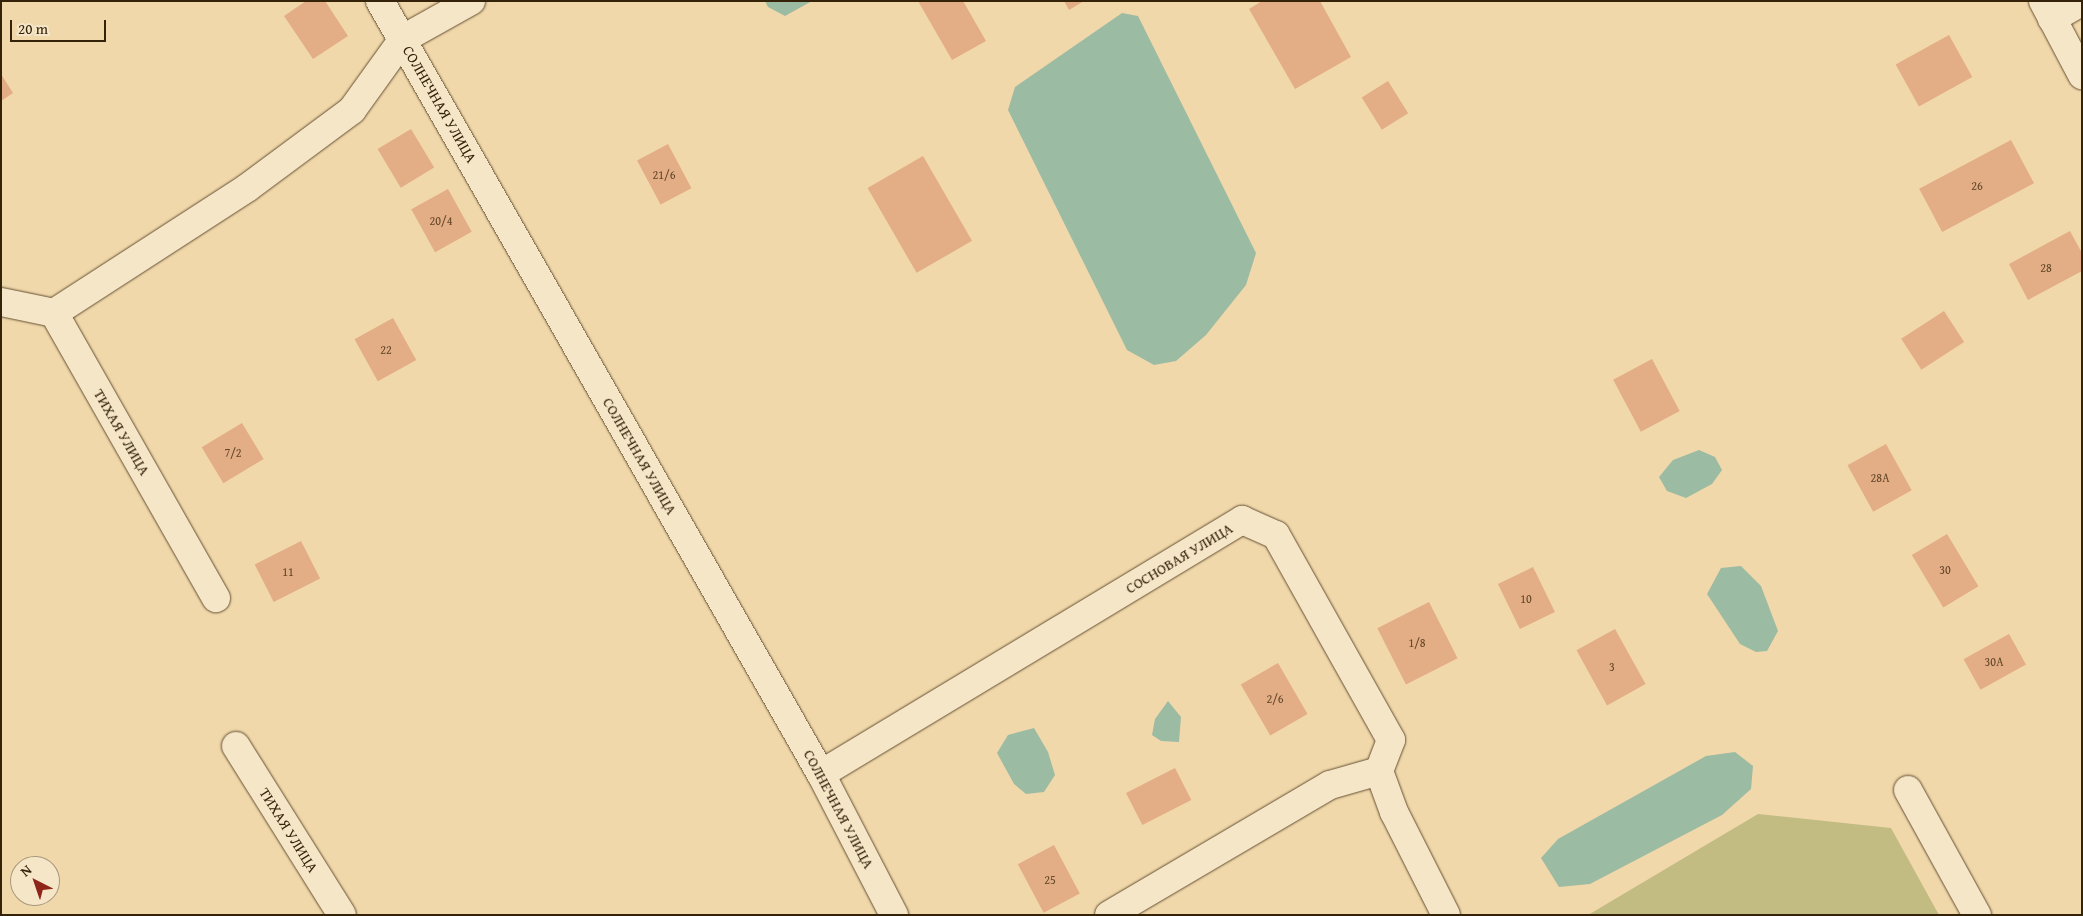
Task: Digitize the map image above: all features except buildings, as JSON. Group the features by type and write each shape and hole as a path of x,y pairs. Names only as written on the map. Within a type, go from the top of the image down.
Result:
{"street":[{"name":"СОЛНЕЧНАЯ УЛИЦА","path":"380,1 821,774 894,915"},
{"path":"1,302 54,313 246,188 352,110 403,39 471,1"},
{"path":"2082,2 2048,10 2082,75"},
{"name":"ТИХАЯ УЛИЦА","path":"54,313 216,598"},
{"name":"СОСНОВАЯ УЛИЦА","path":"821,774 1242,520 1276,535 1391,740 1379,771"},
{"name":"ТИХАЯ УЛИЦА","path":"236,746 342,915"},
{"path":"1109,915 1330,785 1379,771 1394,812 1446,915"},
{"path":"1908,790 1977,915"}],"shaded area":[{"path":"765,1 812,1 785,16 768,7"},
{"path":"1122,13 1138,16 1256,253 1246,285 1206,335 1176,361 1154,365 1127,350 1008,110 1015,87"},
{"path":"1699,450 1715,457 1722,470 1712,484 1686,498 1667,491 1659,477 1673,460"},
{"path":"1741,566 1761,586 1778,631 1767,651 1756,652 1740,644 1707,594 1721,568"},
{"path":"1168,701 1181,717 1179,742 1161,741 1152,735 1155,719"},
{"path":"1034,728 1048,752 1055,775 1044,792 1026,794 1014,784 997,753 1008,735"},
{"path":"1735,752 1753,766 1751,789 1722,815 1590,884 1559,887 1541,858 1558,839 1706,756"},
{"path":"1758,814 1891,828 1939,915 1588,915"}]}
